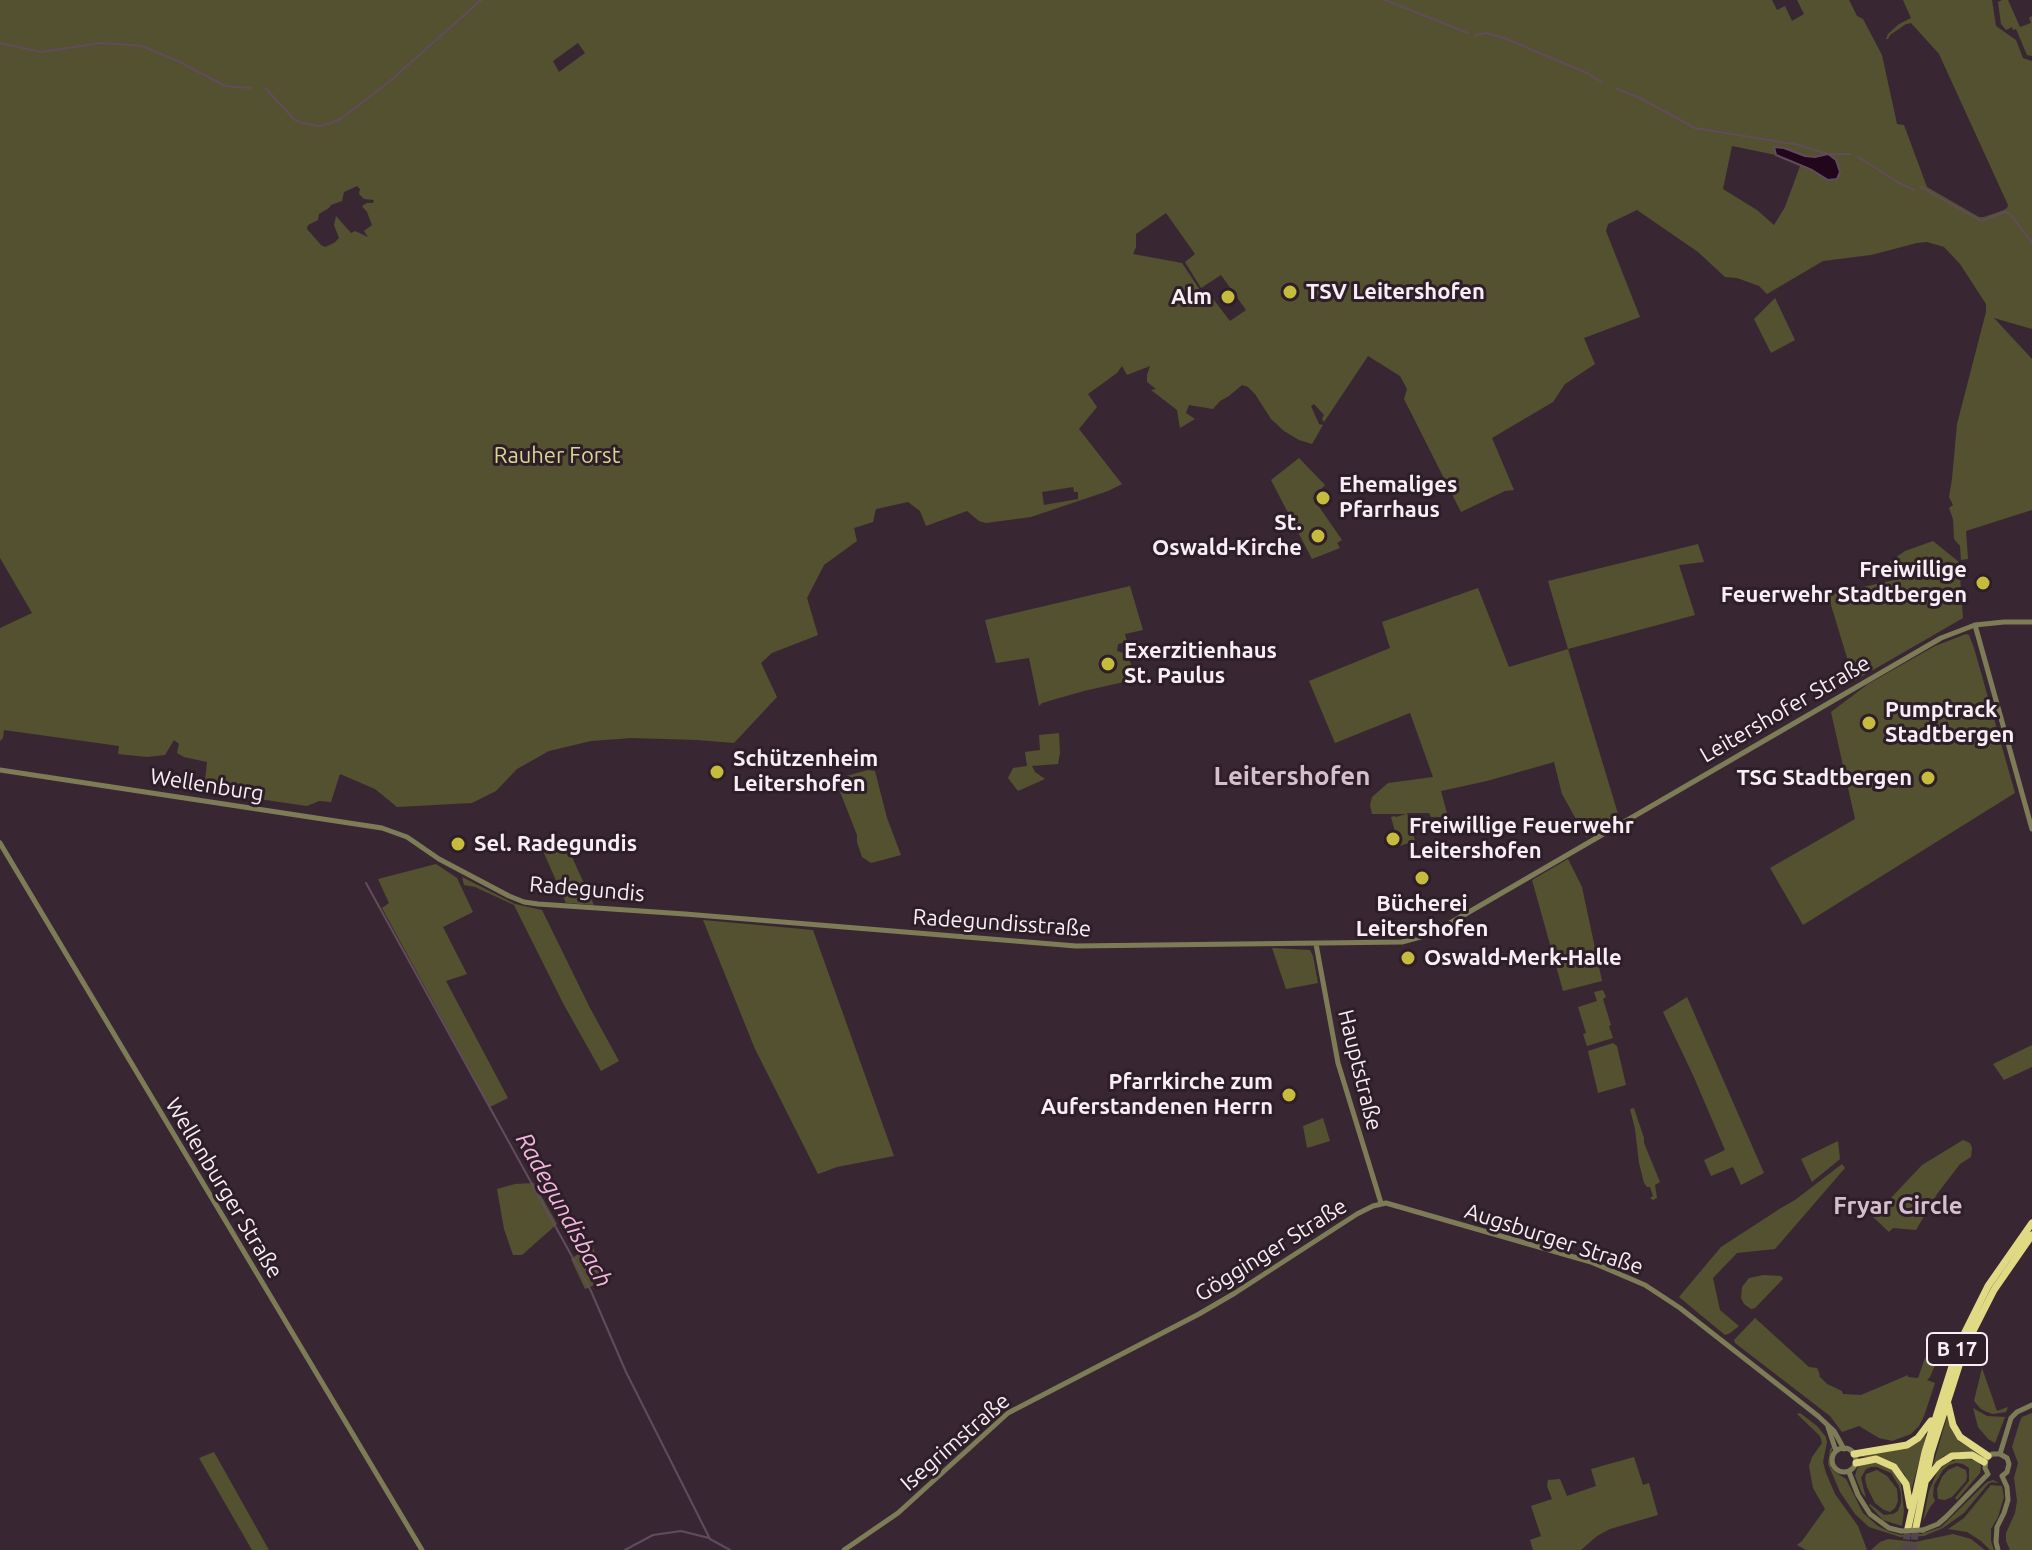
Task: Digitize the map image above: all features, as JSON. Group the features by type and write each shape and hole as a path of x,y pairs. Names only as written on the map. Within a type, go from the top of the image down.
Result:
{"highway":[{"name":"B 17","path":"1912,1529 1911,1512 1925,1452 1956,1352 2002,1264 2032,1223"},
{"name":"B 17","path":"1912,1529 1965,1347 2007,1268 2032,1235"},
{"path":"1948,1399 1950,1418 1956,1431 1986,1459"},
{"path":"1855,1458 1907,1445 1918,1438 1935,1417"},
{"path":"1924,1484 1939,1464 1952,1456 1969,1454 1986,1459"},
{"path":"1855,1458 1876,1459 1894,1467 1906,1484 1911,1512"}],"street":[{"name":"Leitershofer Straße","path":"1316,944 1402,942 1424,936 1941,638 1975,625 2032,622"},
{"path":"1975,625 2032,829"},
{"name":"Wellenburg","path":"0,770 382,828 407,837"},
{"name":"Radegundis","path":"407,837 439,859 524,902 685,914"},
{"name":"Wellenburger Straße","path":"0,843 422,1550"},
{"name":"Radegundisstraße","path":"685,914 1070,946 1316,944"},
{"name":"Hauptstraße","path":"1316,944 1338,1065 1381,1203"},
{"name":"Gögginger Straße","path":"1179,1324 1235,1293 1357,1214 1381,1203"},
{"name":"Augsburger Straße","path":"1381,1203 1562,1254 1632,1278 1672,1302 1826,1422"},
{"name":"Isegrimstraße","path":"844,1550 898,1513 1008,1413 1179,1324"},
{"path":"2000,1454 2011,1418 2032,1405"},
{"path":"1826,1422 1844,1449"},
{"path":"1826,1422 1835,1444 1834,1467 1840,1472 1853,1469 1855,1458 1850,1450 1836,1451"},
{"path":"1994,1453 2000,1454 2009,1464 2007,1472 1995,1478 1985,1468 1986,1459 1994,1453"},
{"path":"1849,1472 1870,1514 1889,1528 1912,1529 1938,1524 1988,1474"},
{"path":"1998,1550 1997,1527 2008,1500 2002,1476"}],"green space":[{"name":"Rauher Forst","path":"0,0 1772,0 1777,10 1785,6 1792,21 1804,14 1797,0 1849,0 1882,55 1897,124 1904,125 1927,187 1979,217 2004,210 2008,205 1939,54 1911,23 1886,39 1899,24 1911,18 1903,0 1992,0 1996,26 2016,40 2023,58 2032,61 2032,329 1994,318 2032,359 2032,510 1966,531 1968,559 1961,560 1960,546 1954,539 1949,508 1953,505 1949,497 1957,424 1986,304 1960,264 1944,247 1927,242 1917,243 1871,255 1823,261 1767,294 1759,286 1725,277 1698,252 1637,210 1608,224 1606,231 1640,317 1584,338 1595,364 1565,384 1553,402 1492,438 1514,490 1505,491 1461,512 1404,399 1407,389 1400,376 1368,356 1324,422 1324,415 1314,404 1311,406 1319,424 1323,425 1312,444 1284,431 1271,419 1255,394 1242,385 1213,409 1189,405 1186,413 1195,419 1180,428 1177,410 1151,390 1156,389 1147,382 1150,366 1127,375 1122,366 1088,394 1097,407 1079,429 1122,484 1031,517 986,523 967,511 926,526 920,511 908,502 876,509 873,522 854,528 857,541 824,565 807,598 818,635 772,653 761,663 777,697 734,743 632,738 591,741 549,751 517,769 496,791 472,803 397,807 375,789 340,774 331,802 319,801 307,806 204,791 207,762 177,753 179,744 174,740 165,755 147,757 118,754 119,746 4,730 0,741 0,628 32,613 0,558","holes":["578,43 585,53 559,72 553,61","1732,146 1776,155 1774,148 1784,148 1805,156 1821,156 1828,180 1800,166 1785,207 1774,225 1757,210 1723,189","357,186 364,199 374,200 362,206 372,225 364,231 368,237 355,231 351,233 336,216 334,225 339,238 325,247 307,229 308,225 318,220 319,214 331,205 342,201 344,192","1166,213 1195,254 1185,262 1201,288 1221,275 1246,310 1230,321 1210,295 1204,296 1182,263 1133,254 1136,234","1073,487 1074,492 1078,492 1078,499 1044,505 1042,492"]},
{"path":"2008,0 2020,27 2031,23 2029,18 2032,16 2032,56 2027,55 2016,29 2006,30 2001,24 1998,2"},
{"path":"1775,298 1795,340 1771,353 1754,319"},
{"path":"1299,458 1325,485 1313,498 1342,540 1337,543 1340,548 1312,559 1271,480"},
{"path":"1933,541 1959,562 1963,618 1854,681 1828,595 1894,580 1888,563 1905,551"},
{"path":"1698,544 1704,562 1679,565 1695,615 1568,649 1548,581"},
{"path":"1130,586 1143,630 1125,634 1127,642 1118,644 1117,651 1127,654 1137,679 1084,691 1039,706 1029,658 996,663 985,620"},
{"path":"1478,588 1509,667 1568,649 1619,817 1586,837 1562,794 1554,762 1441,791 1448,817 1407,813 1415,841 1399,846 1391,817 1406,814 1372,814 1370,805 1372,797 1388,783 1433,777 1410,713 1335,743 1309,681 1390,648 1382,622"},
{"name":"TSG Stadtbergen","path":"1966,634 1974,648 2015,793 1803,925 1770,868 1855,819 1831,712 1868,684 1935,646"},
{"path":"1059,733 1058,764 1032,766 1045,779 1018,791 1008,778 1013,768 1027,766 1025,752 1040,750 1039,735"},
{"path":"875,771 887,818 901,855 871,863 862,857 857,835 835,779"},
{"path":"539,842 565,842 594,905 566,903"},
{"path":"1568,859 1582,887 1602,981 1563,991 1532,880"},
{"path":"436,864 457,878 473,912 443,927 467,974 446,981 508,1098 490,1107 382,908 389,903 378,879"},
{"path":"462,877 515,904 542,910 619,1061 601,1071 514,905 464,885"},
{"path":"703,920 813,930 894,1156 837,1167 818,1174 755,1049"},
{"path":"1272,948 1310,950 1318,983 1286,989"},
{"path":"1603,990 1613,1038 1587,1046 1578,1007 1597,1001 1594,992"},
{"path":"1687,997 1764,1173 1741,1185 1733,1167 1711,1176 1704,1160 1725,1150 1663,1012"},
{"path":"1613,1043 1617,1046 1626,1085 1598,1093 1588,1051"},
{"path":"2032,1045 2032,1067 2004,1080 1993,1064"},
{"path":"1634,1108 1660,1182 1655,1185 1657,1198 1653,1200 1650,1198 1653,1196 1650,1187 1644,1183 1639,1163 1630,1109"},
{"path":"1323,1118 1330,1141 1307,1148 1303,1126"},
{"path":"1963,1140 1970,1143 1971,1157 1960,1164 1937,1194 1916,1230 1893,1228 1889,1232 1873,1217 1922,1165"},
{"path":"1838,1141 1840,1159 1812,1182 1801,1159"},
{"path":"1842,1164 1845,1168 1775,1249 1737,1253 1713,1278 1720,1310 1739,1326 1725,1335 1679,1297 1721,1247 1795,1200"},
{"path":"534,1183 557,1224 522,1255 513,1255 504,1229 497,1189"},
{"path":"591,1245 604,1281 585,1289 571,1259"},
{"path":"1781,1276 1783,1279 1751,1309 1741,1298 1742,1287 1749,1278"},
{"path":"1755,1318 1809,1367 1817,1368 1819,1376 1827,1384 1843,1394 1861,1395 1908,1375 1918,1378 1925,1358 1933,1355 1938,1345 1944,1344 1927,1380 1935,1383 1919,1426 1911,1434 1892,1441 1879,1438 1859,1426 1842,1432 1830,1416 1735,1343 1734,1340"},
{"path":"1982,1368 1997,1411 2008,1407 2006,1412 1987,1412 1974,1401"},
{"path":"1973,1408 1987,1416 2005,1417 1995,1443 1978,1427"},
{"path":"1800,1413 1826,1437 1823,1462 1826,1473 1835,1494 1858,1526 1867,1550 1806,1550 1797,1545 1825,1509 1813,1488 1809,1466 1822,1443 1820,1436 1797,1414"},
{"path":"2032,1413 2032,1550 2010,1550 2006,1533 2015,1513 2014,1478 2018,1463 2012,1447 2022,1417"},
{"path":"1947,1417 1960,1442 1983,1458 1970,1452 1957,1452 1944,1456 1933,1465"},
{"path":"1924,1435 1911,1491 1898,1467 1859,1457 1906,1448"},
{"path":"1833,1446 1831,1468 1846,1479 1863,1513 1878,1526 1901,1535 1921,1534 1941,1527 1987,1482 1993,1480 1999,1483 1988,1484 1964,1513 1943,1528 1924,1536 1900,1537 1869,1527 1855,1514 1840,1492 1828,1464"},
{"path":"214,1452 269,1550 252,1550 199,1458"},
{"path":"1634,1457 1643,1485 1649,1483 1658,1515 1610,1529 1581,1550 1533,1550 1530,1540 1541,1536 1531,1506 1552,1499 1548,1480 1560,1479 1567,1496 1596,1486 1591,1469"},
{"path":"1964,1458 1978,1461 1980,1473 1957,1500 1955,1498 1969,1481 1969,1468 1956,1463 1943,1470 1934,1485 1935,1501 1923,1521 1929,1491 1938,1470 1949,1462"},
{"path":"1874,1462 1895,1472 1901,1484 1902,1526 1883,1520 1869,1505 1884,1515 1898,1511 1901,1494 1891,1473 1877,1467 1866,1469 1861,1478 1866,1498 1862,1493 1855,1476 1857,1469"},
{"path":"1957,1466 1966,1470 1966,1481 1952,1497 1938,1499 1937,1489 1942,1477"},
{"path":"1877,1470 1887,1476 1897,1489 1898,1501 1890,1512 1875,1503 1867,1487 1866,1474"},
{"path":"1991,1485 2002,1486 2004,1497 1991,1529 1994,1550 1967,1532 1948,1529 1964,1518"},
{"path":"1953,1534 1971,1539 1985,1550 1871,1550 1888,1539 1915,1542"}],"shaded area":[{"path":"1774,147 1805,156 1828,154 1836,160 1840,172 1837,179 1828,180 1776,155"}],"waterway":[{"path":"265,88 295,120 320,126 331,123 390,81 481,0"},
{"path":"1385,0 1468,33"},
{"path":"1475,35 1486,33 1504,38 1602,82"},
{"path":"0,43 41,52 101,43 142,46 225,86 251,88"},
{"path":"1617,89 1695,128 1799,145 1828,154 1850,154"},
{"path":"1858,157 1914,190"},
{"path":"1921,187 1981,221 2009,213 2032,243"},
{"name":"Radegundisbach","path":"366,883 591,1291 626,1372 710,1539 730,1550"},
{"path":"625,1550 653,1535 681,1531 709,1538"}],"tunnel":[{"path":"1913,1550 1916,1527"},
{"path":"1905,1550 1908,1528"}],"place":[{"name":"TSV Leitershofen","path":"1290,292"},
{"name":"Alm","path":"1228,297"},
{"name":"Ehemaliges Pfarrhaus","path":"1323,498"},
{"name":"St. Oswald-Kirche","path":"1318,536"},
{"name":"Freiwillige Feuerwehr Stadtbergen","path":"1983,583"},
{"name":"Exerzitienhaus St. Paulus","path":"1108,664"},
{"name":"Pumptrack Stadtbergen","path":"1869,723"},
{"name":"Schützenheim Leitershofen","path":"717,772"},
{"name":"TSG Stadtbergen","path":"1928,778"},
{"name":"Freiwillige Feuerwehr Leitershofen","path":"1393,839"},
{"name":"Sel. Radegundis","path":"458,844"},
{"name":"Bücherei Leitershofen","path":"1422,878"},
{"name":"Oswald-Merk-Halle","path":"1408,958"},
{"name":"Pfarrkirche zum Auferstandenen Herrn","path":"1289,1095"}],"district":[{"name":"Leitershofen","path":"1292,776"},
{"name":"Fryar Circle","path":"1898,1206"}]}
